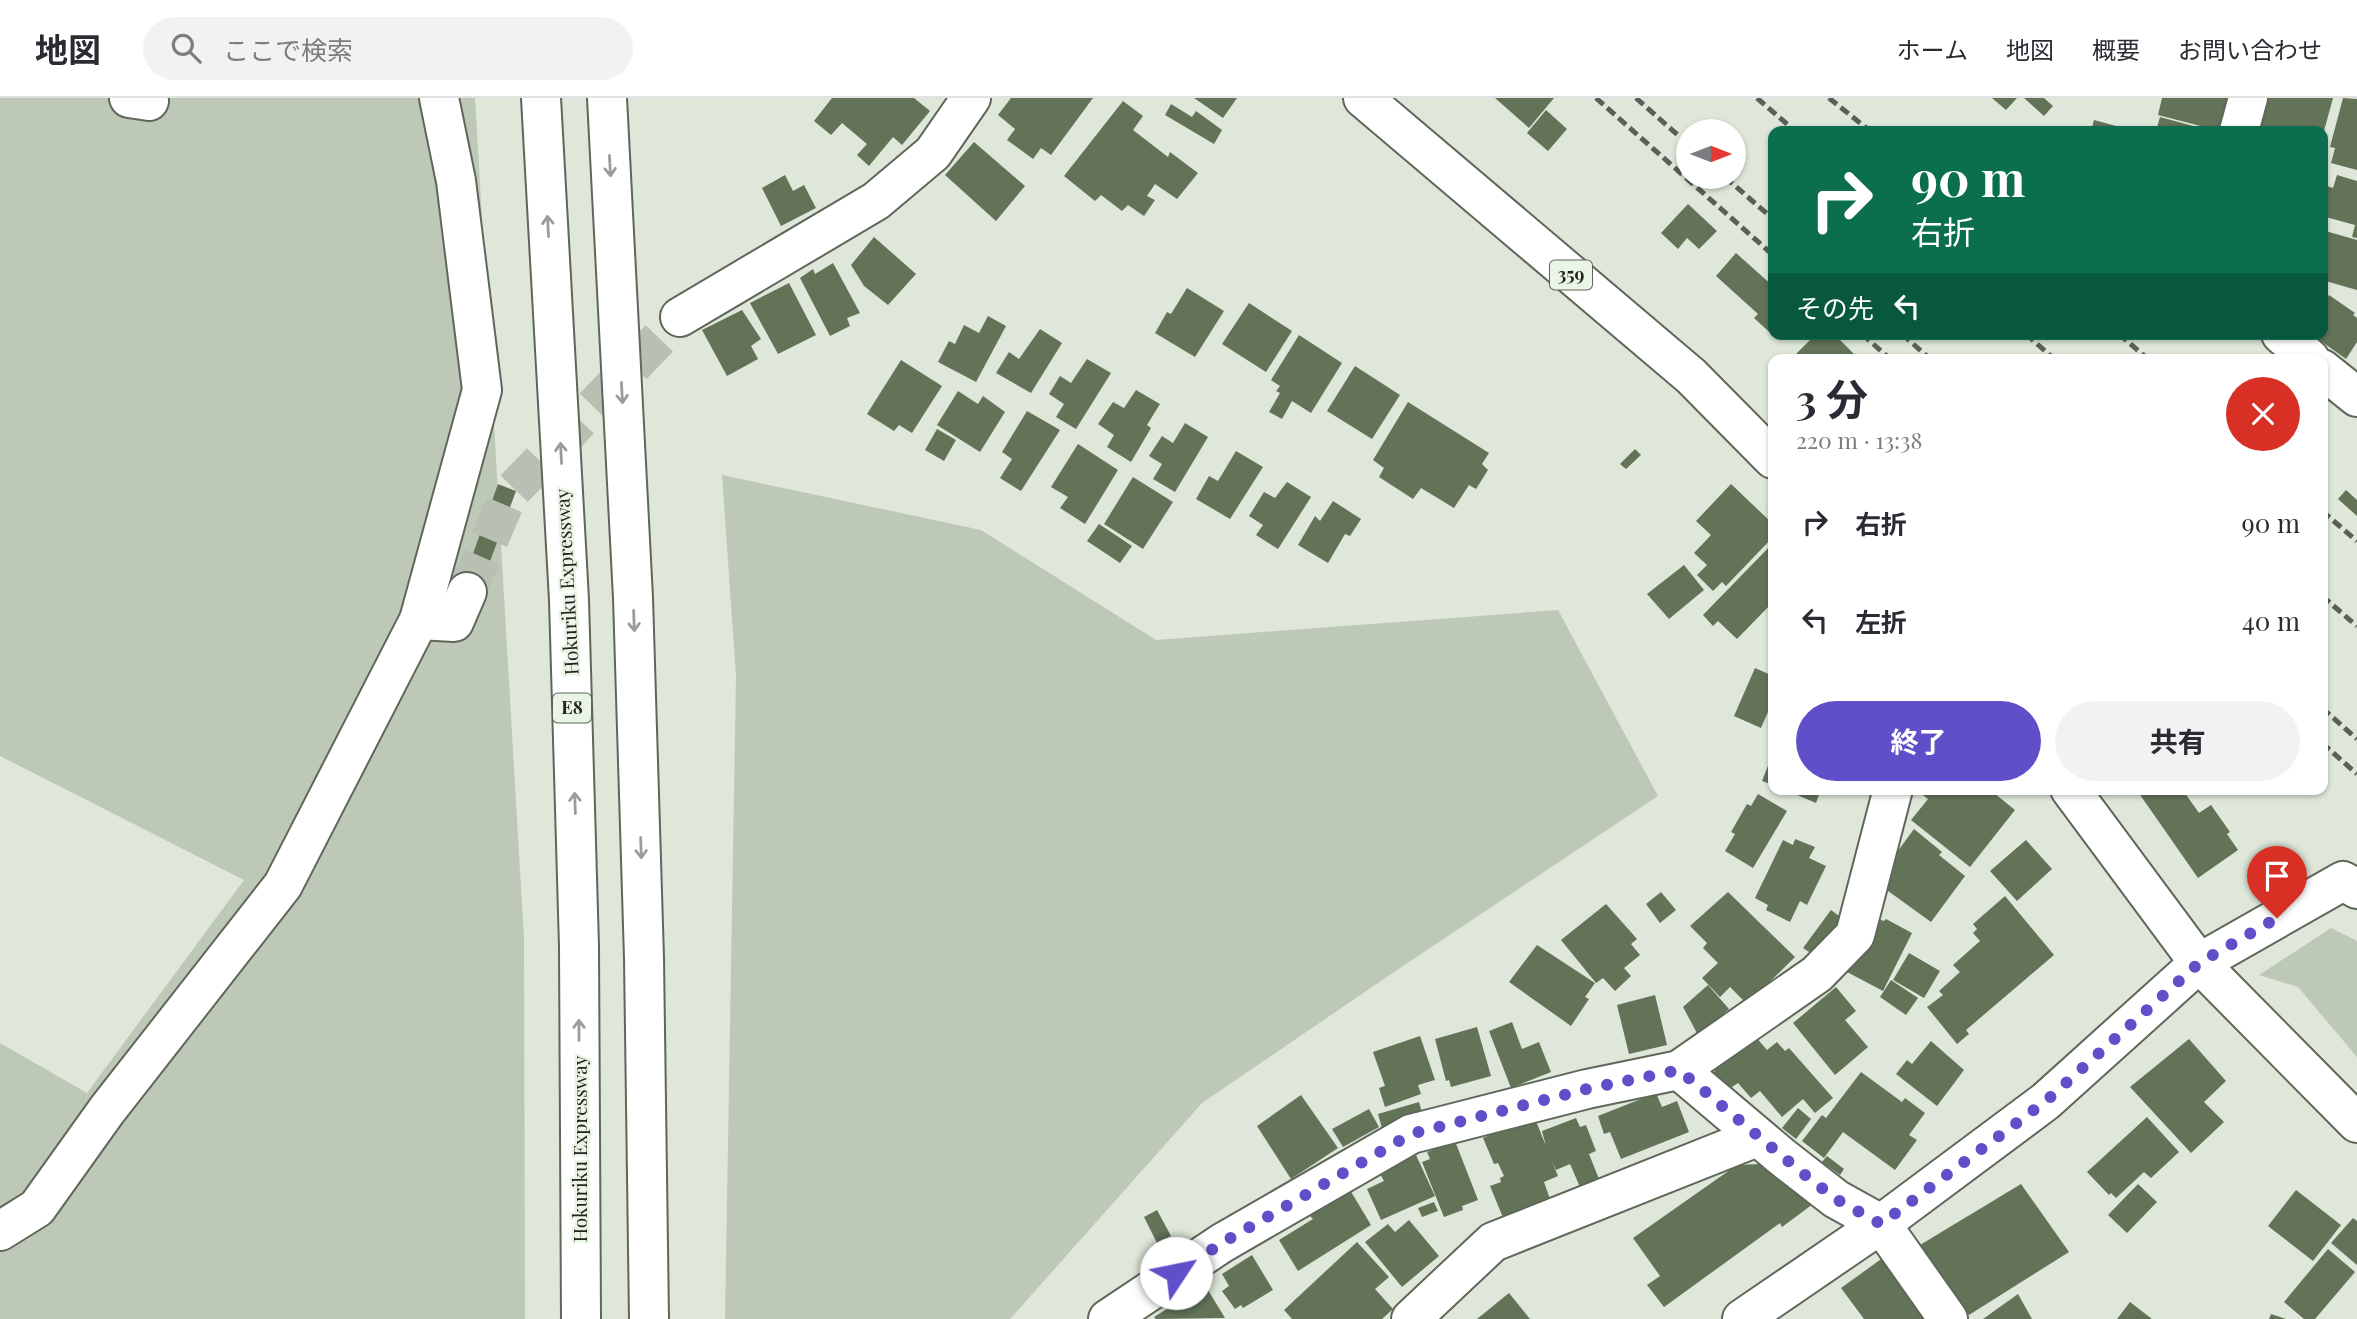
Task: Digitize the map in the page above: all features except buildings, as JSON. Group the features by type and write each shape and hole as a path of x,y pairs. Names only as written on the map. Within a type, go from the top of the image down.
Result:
{"main road":[{"path":"0,1231 37,1208 107,1110 284,885 419,620 482,390 456,181 439,98"},
{"name":"Hokuriku Expressway","path":"541,98 569,600 579,947 581,1319"},
{"path":"607,98 633,598 644,958 649,1319"},
{"path":"680,317 876,201 933,153 971,98"},
{"name":"359","path":"1363,98 1691,376 1768,454"},
{"path":"2240,126 2248,98"},
{"path":"2288,340 2304,354"},
{"path":"2328,374 2357,397"},
{"path":"419,620 454,622 467,592"},
{"path":"1108,1319 1222,1243 1411,1134 1587,1089 1679,1070 1817,974 1854,935 1891,795"},
{"path":"2074,795 2199,963 2357,1123"},
{"path":"1742,1319 1881,1224 2046,1101 2199,963 2343,881 2357,889"},
{"path":"1679,1070 1757,1137 1836,1199 1881,1224 1948,1319"},
{"path":"1411,1319 1493,1242 1757,1137"}],"green space":[{"path":"0,98 475,98 524,939 525,1319 0,1319 0,1043 87,1093 244,880 0,756"},
{"path":"722,475 981,530 1156,640 1558,610 1658,796 1202,1103 1010,1319 725,1319 736,676"},
{"path":"2331,928 2357,941 2357,1057 2298,987 2259,975"}],"tunnel":[{"path":"467,592 509,494 680,317"}],"railway":[{"path":"1596,98 1768,251"},
{"path":"1636,98 1676,133"},
{"path":"1757,98 1789,126"},
{"path":"1829,98 1864,126"},
{"path":"1739,189 1768,215"},
{"path":"1869,340 1884,354"},
{"path":"1909,340 1924,354"},
{"path":"2033,340 2048,354"},
{"path":"2126,340 2142,354"},
{"path":"2328,516 2357,541"},
{"path":"2328,601 2357,626"},
{"path":"2328,713 2357,739"},
{"path":"2328,748 2357,774"}],"route":[{"path":"1176,1273 1222,1243 1411,1134 1587,1089 1679,1070 1757,1137 1836,1199 1881,1224 2046,1101 2199,963 2277,918"}]}
